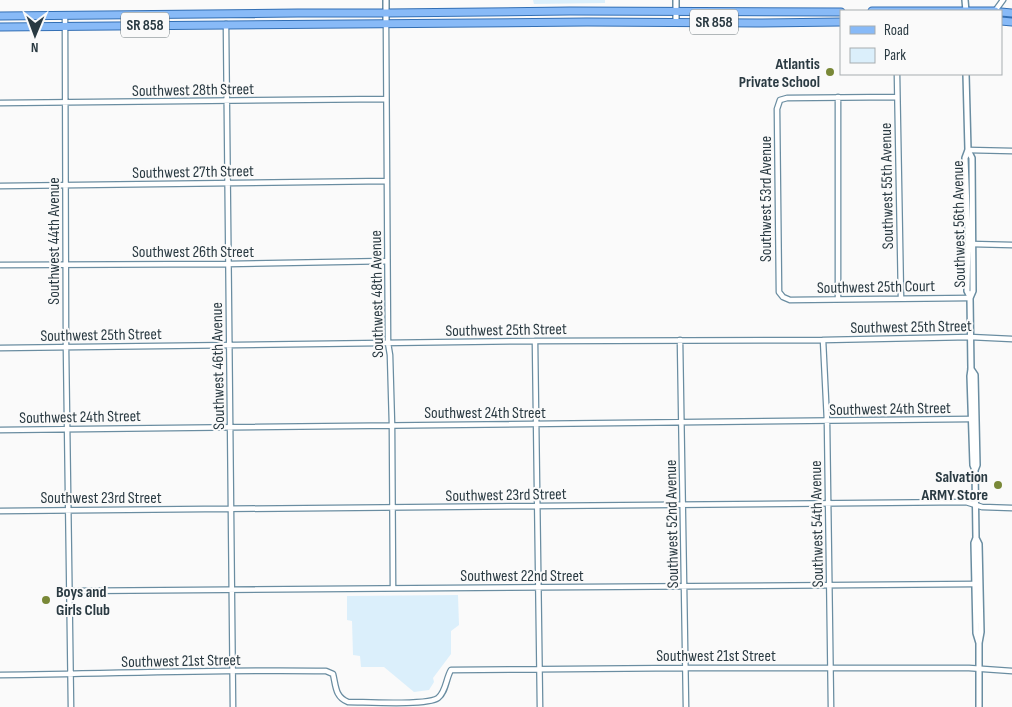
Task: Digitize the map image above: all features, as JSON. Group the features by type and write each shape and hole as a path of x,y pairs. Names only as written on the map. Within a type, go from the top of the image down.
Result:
{"main road":[{"name":"SR 858","path":"0,16 570,11 840,12"},
{"path":"570,11 588,22"},
{"path":"173,25 181,20 216,20 224,14"},
{"path":"226,24 238,19 275,18 286,14"},
{"name":"SR 858","path":"0,27 386,23 840,22"}],"street":[{"name":"Southwest 48th Avenue","path":"386,0 387,261 392,425 393,588"},
{"path":"676,0 676,22"},
{"name":"Southwest 44th Avenue","path":"65,16 66,347 72,707"},
{"name":"Southwest 46th Avenue","path":"226,24 233,707"},
{"name":"Southwest 55th Avenue","path":"897,75 901,298"},
{"name":"Southwest 56th Avenue","path":"966,75 969,244 967,291 970,298 971,419 976,504 974,584 976,633 979,643"},
{"path":"838,299 838,97 897,96"},
{"name":"Southwest 53rd Avenue","path":"783,297 778,287 777,109 780,100 787,98 838,97"},
{"name":"Southwest 28th Street","path":"0,103 386,99"},
{"path":"968,150 1012,151"},
{"name":"Southwest 27th Street","path":"0,186 387,181"},
{"path":"969,244 1012,245"},
{"name":"Southwest 26th Street","path":"0,265 387,261"},
{"name":"Southwest 25th Court","path":"783,297 790,300 970,298"},
{"name":"Southwest 25th Street","path":"0,348 970,337 1012,339"},
{"name":"Southwest 52nd Avenue","path":"680,340 686,707"},
{"name":"Southwest 54th Avenue","path":"823,340 827,421 830,707"},
{"path":"536,341 540,707"},
{"name":"Southwest 56th Avenue","path":"971,369 975,375 977,465 975,470"},
{"name":"Southwest 24th Street","path":"0,430 971,419"},
{"name":"Southwest 23rd Street","path":"0,511 966,502 982,507 1012,508"},
{"name":"Southwest 56th Avenue","path":"976,538 979,544 981,632 979,643 979,707"},
{"name":"Southwest 22nd Street","path":"69,591 974,584"},
{"name":"Southwest 21st Street","path":"398,705 428,702 438,698 443,692 451,670 979,668 1012,671"},
{"name":"Southwest 21st Street","path":"0,675 326,671 333,674 338,695 342,700 390,705"},
{"path":"390,705 398,705"}],"green space":[{"path":"533,0 605,0 605,3 534,4"},
{"path":"458,595 459,625 451,631 451,654 433,678 434,682 429,690 414,692 384,667 361,667 360,656 353,655 352,621 347,620 347,596"}],"place":[{"name":"Atlantis Private School","path":"830,72"},
{"name":"Salvation ARMY Store","path":"998,485"},
{"name":"Boys and Girls Club","path":"46,600"}]}
